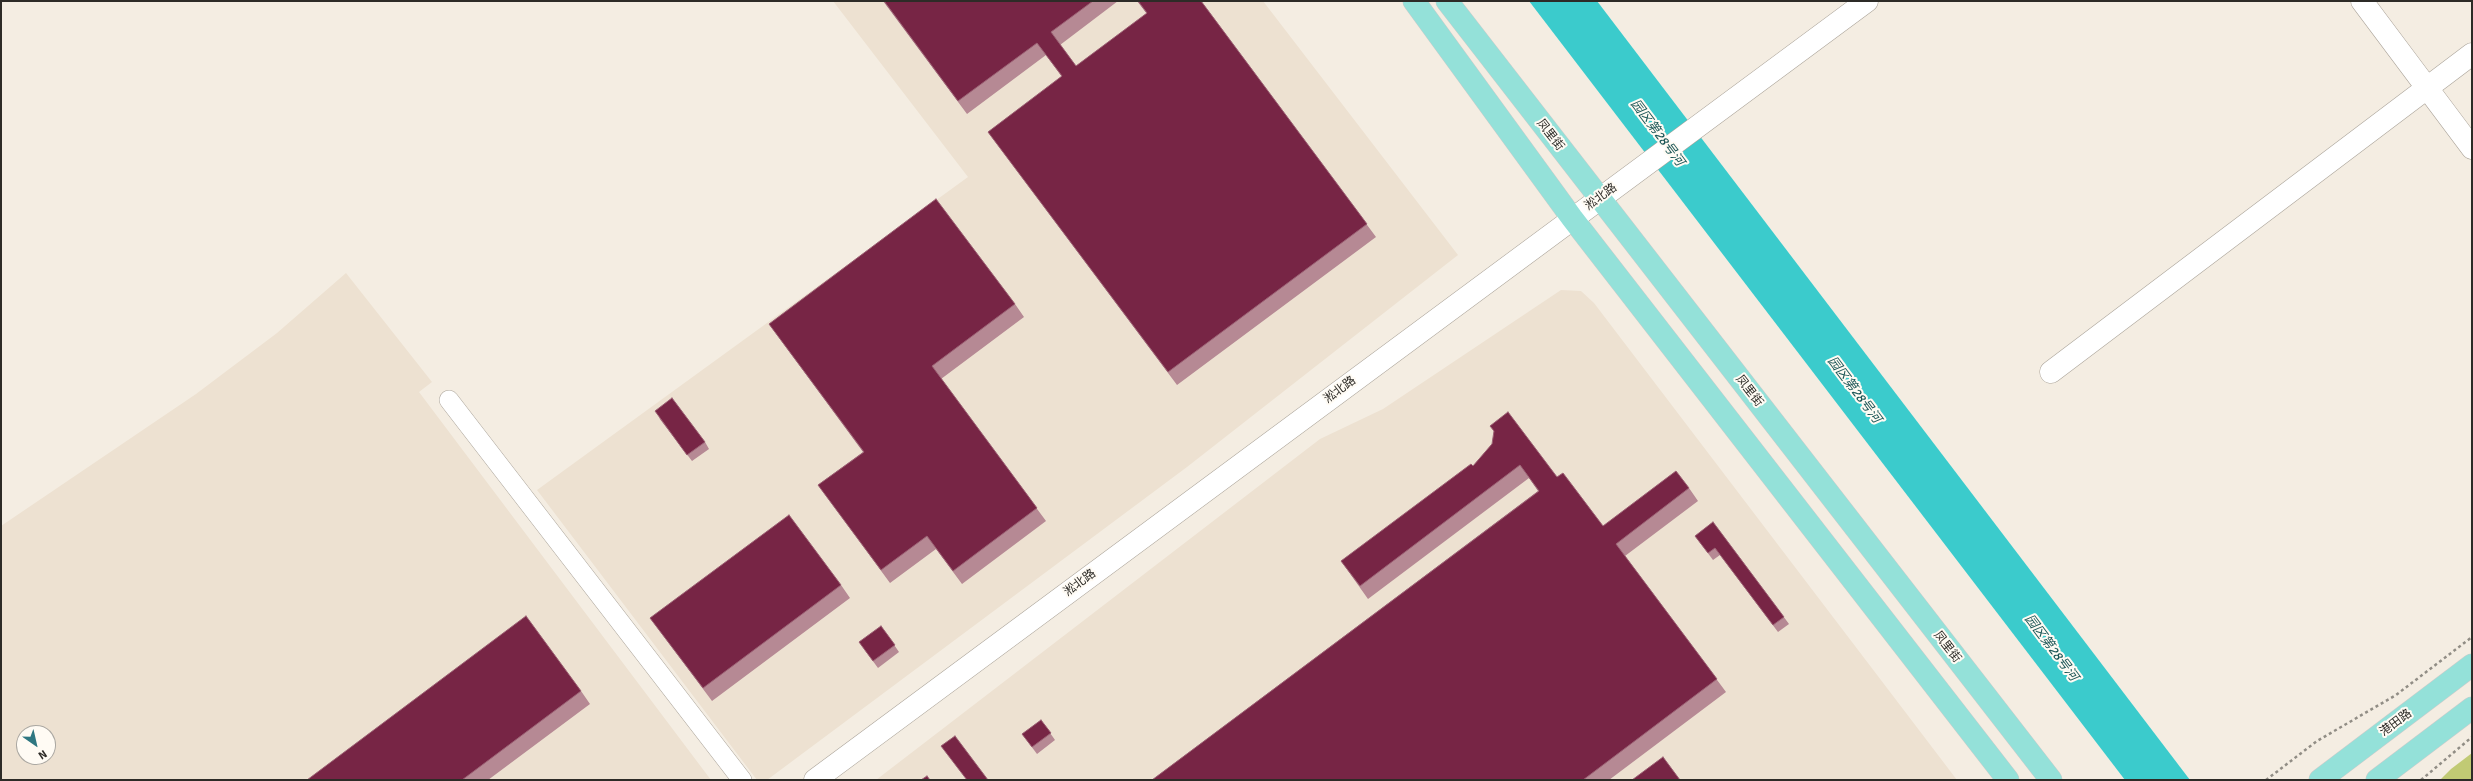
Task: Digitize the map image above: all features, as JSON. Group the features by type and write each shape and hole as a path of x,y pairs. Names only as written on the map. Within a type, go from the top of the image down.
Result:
{"main road":[{"path":"1414,1 1572,218 2008,780"},
{"name":"凤里街","path":"1447,1 2051,780"},
{"name":"港田路","path":"2320,780 2472,665"},
{"path":"2376,780 2472,708"}],"street":[{"name":"淞北路","path":"815,780 1599,198 1696,129 1866,1"},
{"path":"2362,1 2472,148"},
{"path":"2051,372 2472,54"},
{"path":"449,400 742,780"}],"path":[{"path":"2266,780 2317,742 2396,695 2472,637"},
{"path":"2421,780 2472,738"}],"shaded area":[{"path":"833,1 1263,1 1458,255 1187,467 767,780 757,780 537,490 968,177"},
{"path":"346,273 432,382 419,392 711,780 1,780 1,526 196,394 277,333"},
{"path":"1561,290 1581,291 1594,303 1957,780 876,780 1320,439 1383,409"}],"green space":[{"path":"2472,753 2472,780 2440,780 2451,769"}],"water":[{"name":"园区第28号河","path":"1529,1 1597,1 2190,780 2125,780"}],"building":[{"path":"884,1 1093,1 1051,32 1076,66 1147,13 1138,1 1201,1 1367,224 1168,372 988,132 1062,76 1037,43 958,101"},
{"path":"936,199 1015,304 932,366 1037,508 953,571 927,536 881,570 818,485 864,452 769,324"},
{"path":"672,398 705,442 687,455 655,411"},
{"path":"1508,412 1557,477 1563,473 1603,526 1676,471 1689,488 1616,544 1717,679 1583,780 1152,780 1539,491 1520,465 1360,586 1341,561 1471,464 1473,466 1492,444 1494,431 1490,426"},
{"path":"789,515 841,585 703,688 650,618"},
{"path":"1713,522 1784,617 1773,625 1715,548 1708,553 1695,536"},
{"path":"526,616 581,691 462,780 307,780"},
{"path":"881,626 895,645 873,661 859,642"},
{"path":"1041,720 1051,733 1032,747 1022,734"},
{"path":"955,736 988,780 967,780 941,746"},
{"path":"1663,757 1680,780 1632,780"},
{"path":"927,776 930,780 921,780"}]}
